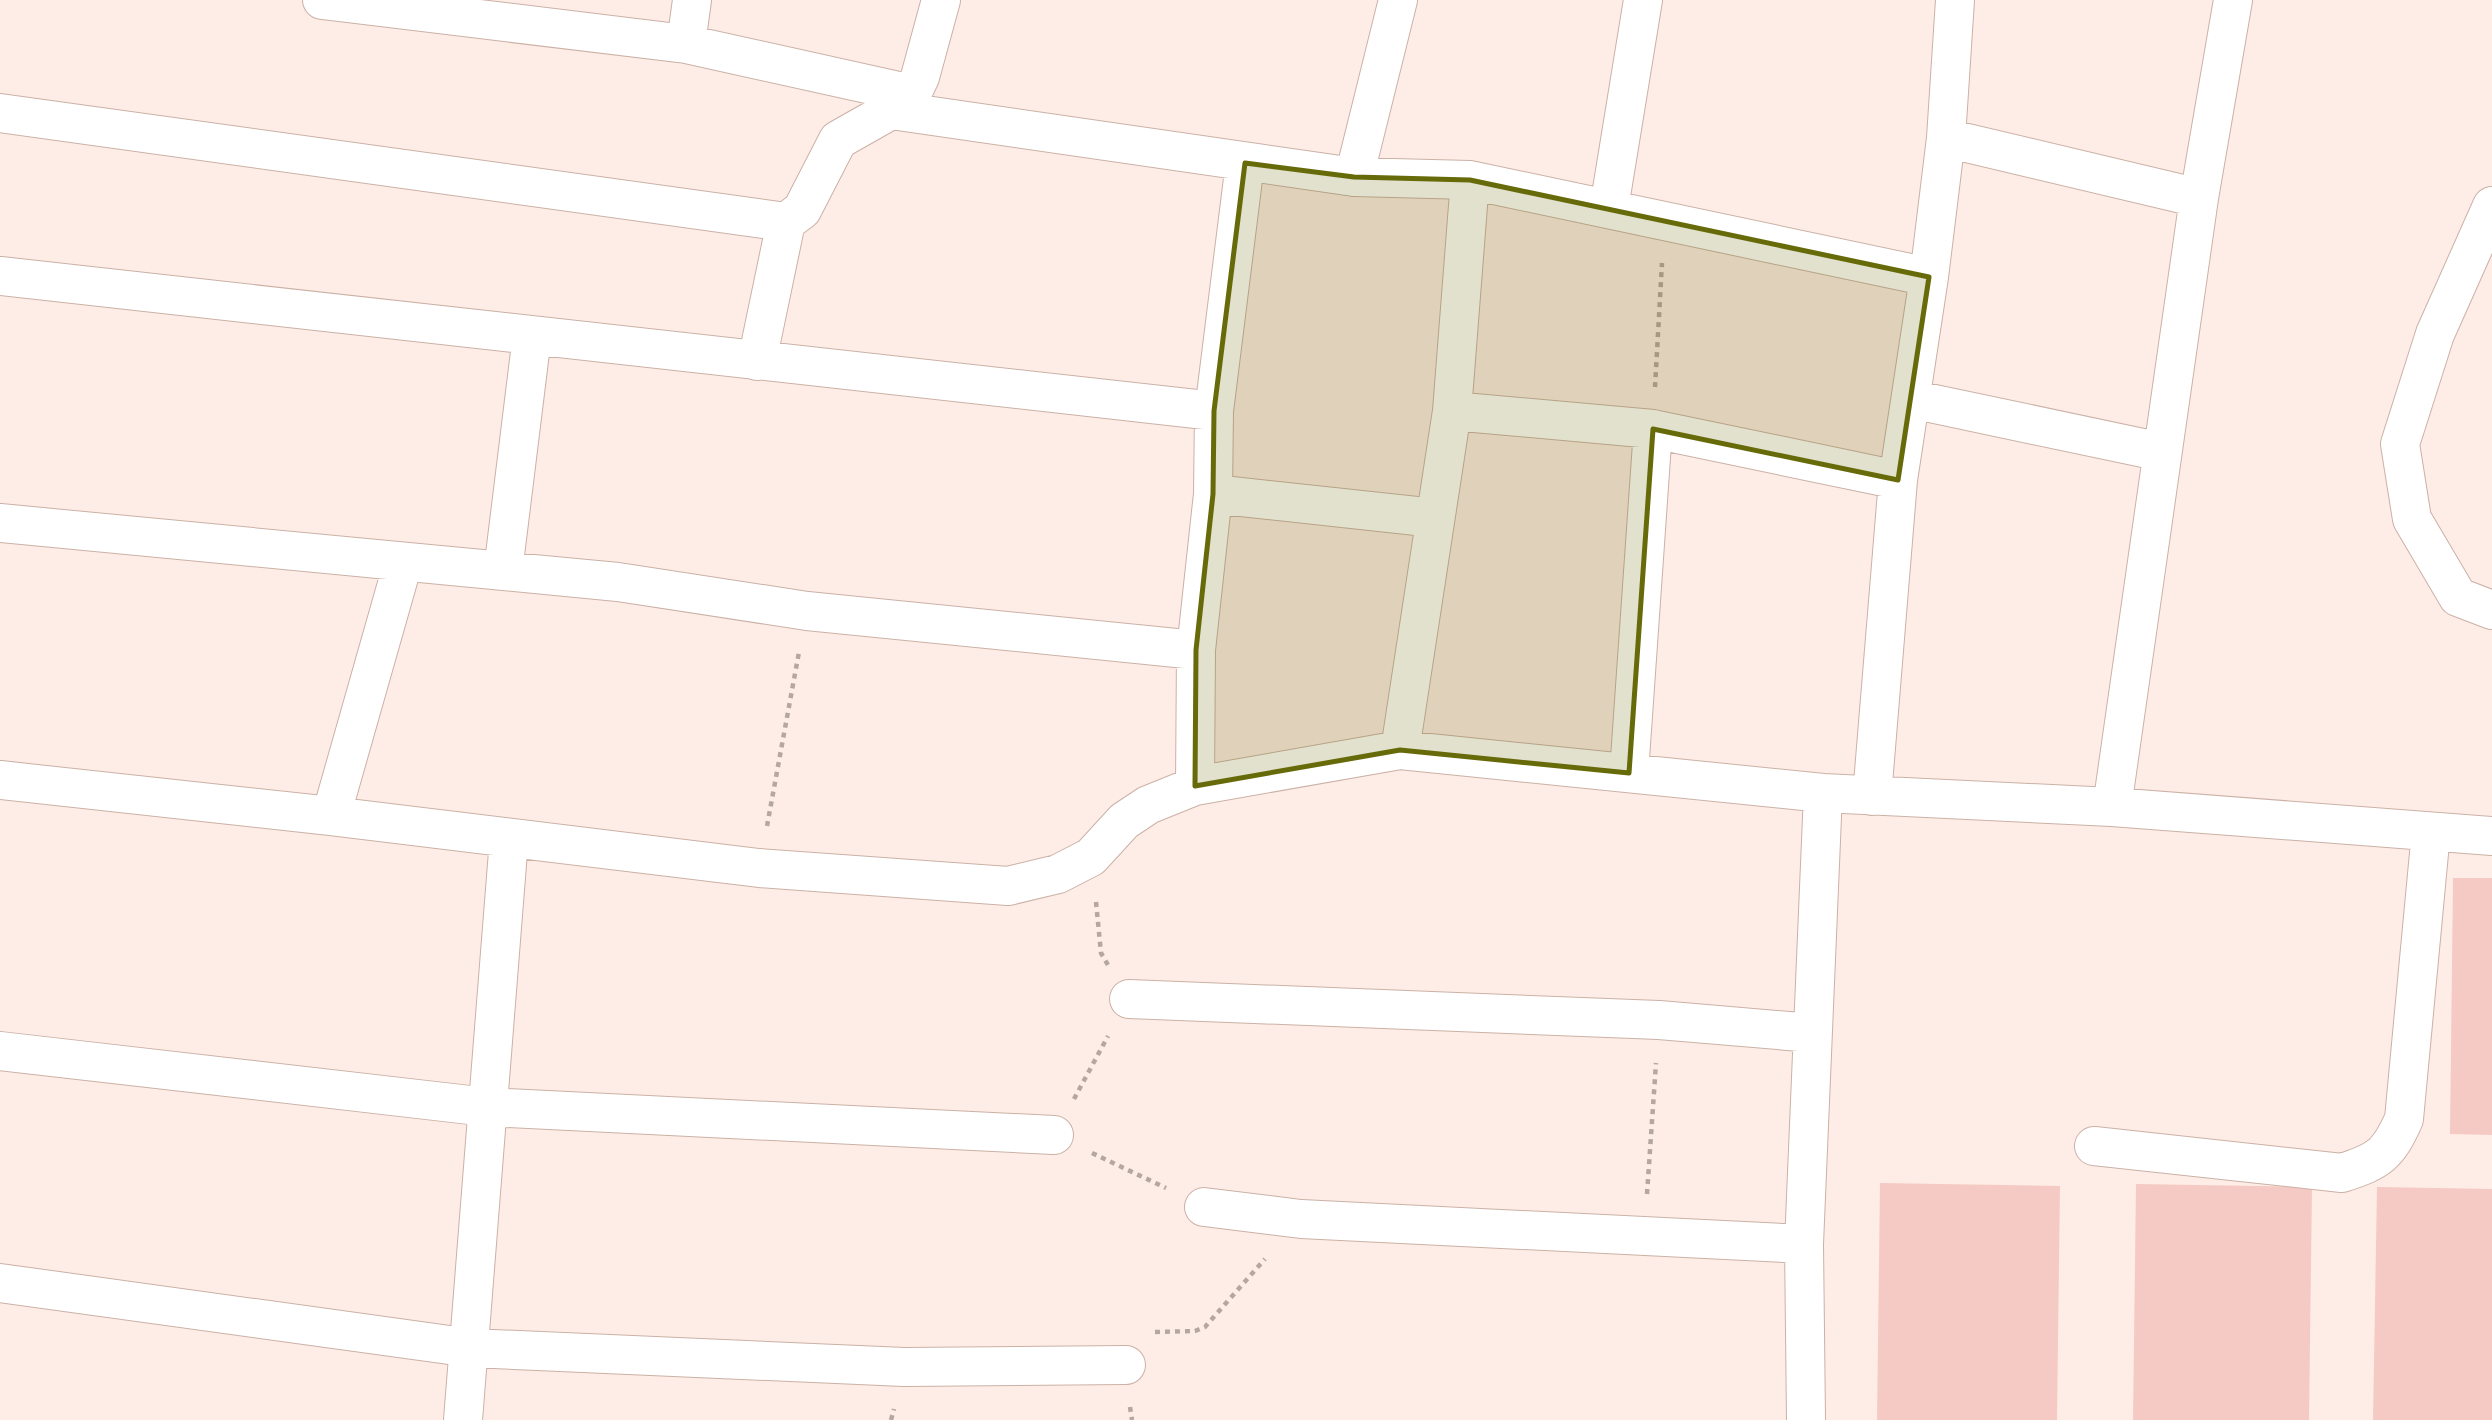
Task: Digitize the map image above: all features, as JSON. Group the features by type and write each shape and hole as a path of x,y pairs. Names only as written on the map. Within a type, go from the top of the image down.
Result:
{"street":[{"path":"322,0 685,44 902,102 1245,163 1354,177 1470,180 1929,277"},
{"path":"685,44 692,0"},
{"path":"757,361 786,222 802,210 838,140 902,102 920,77 941,0"},
{"path":"1354,177 1398,0"},
{"path":"1609,208 1643,0"},
{"path":"1872,796 1898,480 1929,277 1946,138 1955,0"},
{"path":"2112,807 2199,198 2233,0"},
{"path":"0,113 786,222"},
{"path":"1946,138 2199,198"},
{"path":"1195,786 1196,649 1213,494 1214,411 1245,163"},
{"path":"1400,750 1452,411 1470,180"},
{"path":"2492,206 2435,334 2400,444 2412,519 2458,597 2492,610"},
{"path":"0,276 1214,411"},
{"path":"503,571 532,336"},
{"path":"1911,399 2162,452"},
{"path":"1452,411 1653,429 1898,480"},
{"path":"1629,773 1653,429"},
{"path":"1213,494 1435,517"},
{"path":"0,523 618,582 807,611 1196,649"},
{"path":"331,816 403,563"},
{"path":"0,780 331,816 759,869 1008,886 1058,874 1091,857 1124,821 1147,805 1195,786 1400,750 1823,793 2112,807 2492,836"},
{"path":"1806,1420 1804,1244 1823,793"},
{"path":"2094,1146 2342,1173 2371,1164 2394,1142 2404,1119 2431,832"},
{"path":"463,1420 471,1348 509,839"},
{"path":"1129,999 1659,1020 1812,1033"},
{"path":"0,1051 487,1107 1055,1135"},
{"path":"1204,1207 1301,1219 1804,1244"},
{"path":"0,1283 471,1348 904,1367 1126,1365"}],"path":[{"path":"1653,429 1664,220"},
{"path":"759,869 807,611"},
{"path":"1091,857 1101,953 1129,999 1055,1135 1204,1207"},
{"path":"1644,1237 1659,1020"},
{"path":"1126,1365 1134,1345 1143,1337 1157,1332 1195,1331 1205,1327 1301,1219"}],"highlighted area":[{"path":"1245,163 1354,177 1470,180 1929,277 1898,480 1653,429 1629,773 1400,750 1195,786 1196,650 1213,494 1214,411"}],"building":[{"path":"2453,878 2492,878 2492,1135 2450,1134"},
{"path":"1880,1183 2060,1186 2057,1420 1877,1420"},
{"path":"2136,1184 2312,1187 2309,1420 2133,1420"},
{"path":"2377,1187 2492,1189 2492,1420 2373,1420"}]}
